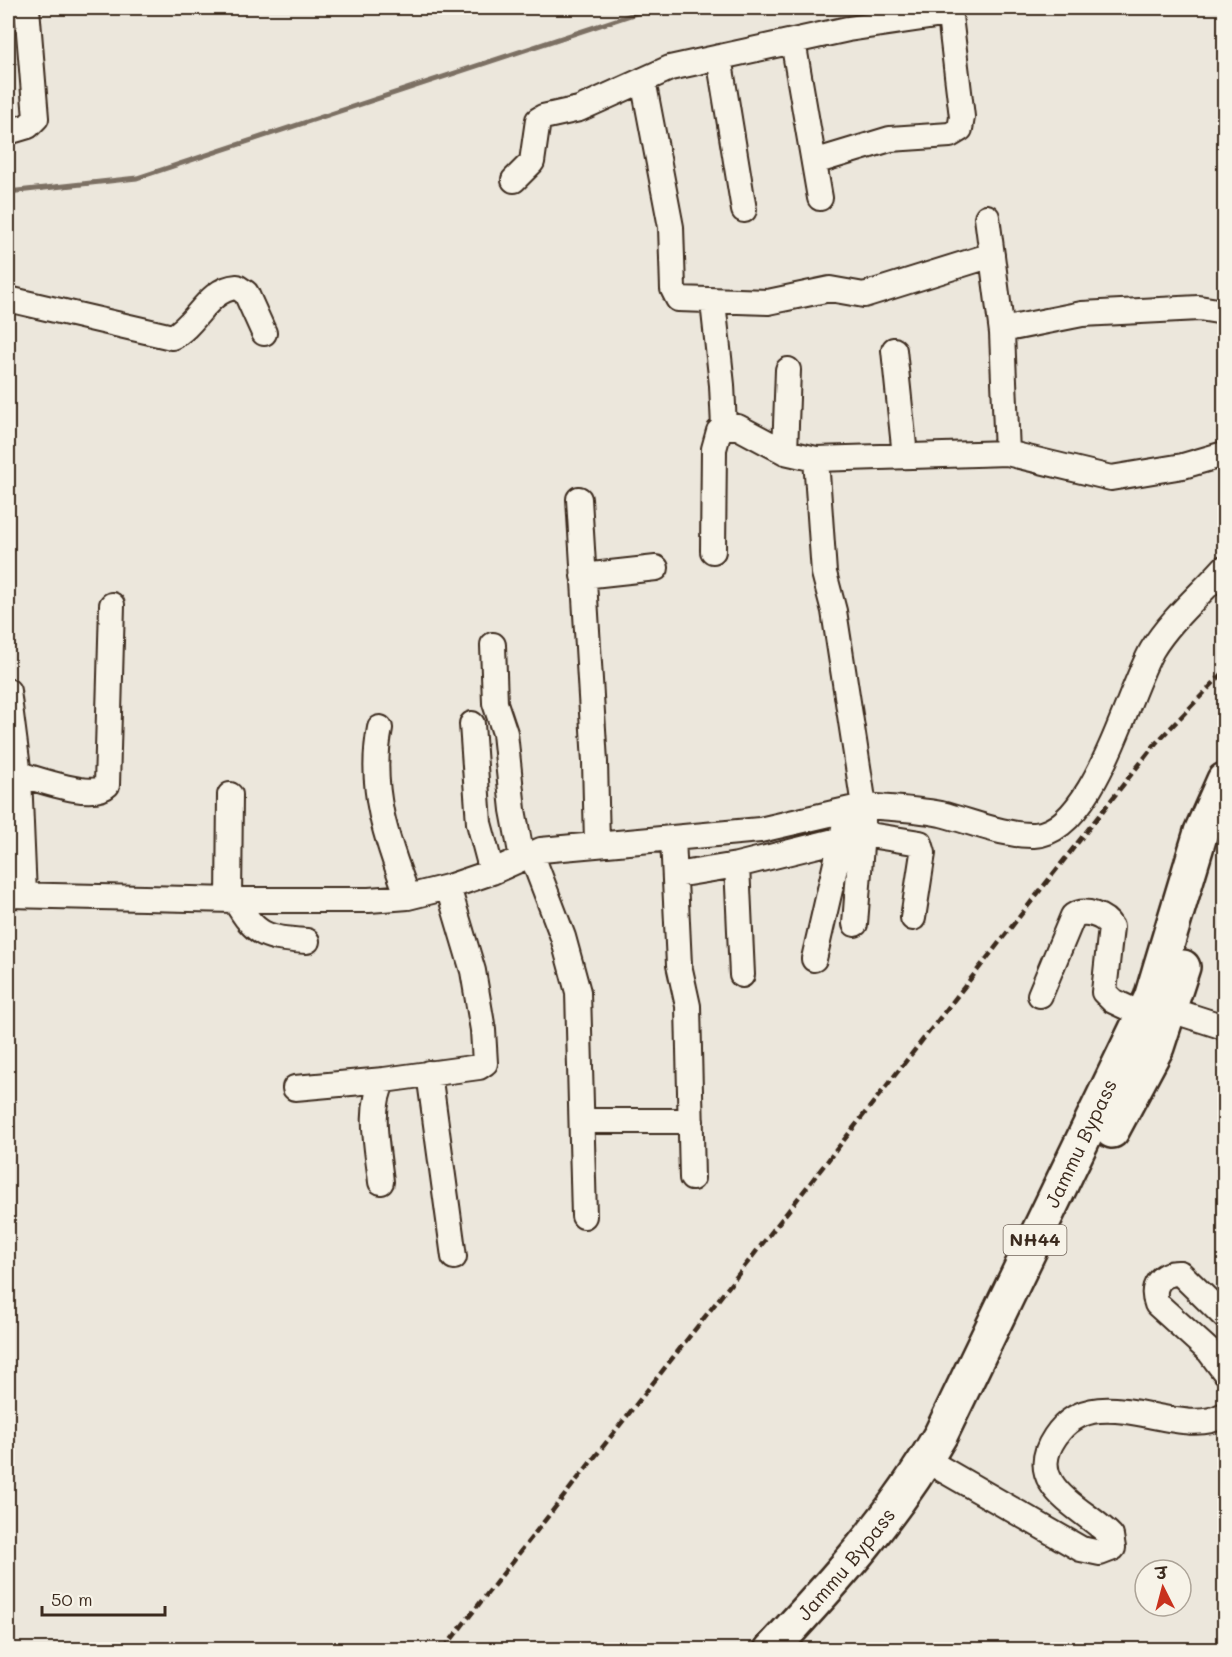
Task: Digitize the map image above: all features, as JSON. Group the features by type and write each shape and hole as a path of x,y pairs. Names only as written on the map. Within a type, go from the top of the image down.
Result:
{"highway":[{"name":"Jammu Bypass","path":"771,1650 870,1541 934,1465 958,1444 1051,1244 1157,1047 1157,1012 1222,832 1224,784"},
{"name":"Jammu Bypass","path":"800,1650 881,1560 920,1507 934,1465"}],"street":[{"path":"8,132 28,126 36,118 27,8"},
{"path":"514,180 532,162 537,120 579,110 670,68 793,41 949,11 962,111 960,129 950,135 890,139 814,162"},
{"path":"793,41 820,198"},
{"path":"719,57 744,210"},
{"path":"643,80 671,227 674,293 682,301 768,302 830,289 864,295 992,255"},
{"path":"987,217 1002,330 1007,453"},
{"path":"8,299 172,337 184,328 216,294 227,288 237,287 250,299 264,333"},
{"path":"712,302 722,385 724,428"},
{"path":"1002,330 1082,314 1199,308 1224,312"},
{"path":"894,350 905,456"},
{"path":"785,452 788,370"},
{"path":"713,551 714,449 719,431 724,428 738,427 785,452 816,459 1007,453 1111,478 1183,466 1224,454"},
{"path":"816,459 824,573 834,611 854,824 855,924"},
{"path":"579,499 595,762 597,843"},
{"path":"583,576 656,568"},
{"path":"675,858 760,830 854,824 939,814 1023,834 1047,833 1068,817 1102,767 1153,648 1224,568"},
{"path":"19,774 86,791 97,791 106,785 112,605"},
{"path":"493,645 495,703 505,733 513,810 531,861 560,928 578,992 584,1216"},
{"path":"8,691 19,774 16,895 232,900 369,900 408,897 453,900 492,872 531,861 553,848 597,843 675,858 737,865 854,824 920,843 923,853 913,918"},
{"path":"472,724 479,823 492,872"},
{"path":"380,728 375,757 375,786 385,833 408,897"},
{"path":"230,795 232,900 260,934 307,941"},
{"path":"814,960 854,824"},
{"path":"675,858 679,965 688,1005 692,1178"},
{"path":"737,865 742,975"},
{"path":"295,1088 384,1080 479,1067 486,1058 473,971 453,900"},
{"path":"1040,995 1073,916 1085,912 1107,921 1111,927 1104,992 1113,1001 1224,1027"},
{"path":"429,1073 454,1257"},
{"path":"381,1182 375,1107 376,1094 384,1080"},
{"path":"582,1121 691,1121"},
{"path":"1224,1316 1180,1273 1161,1277 1156,1286 1154,1295 1157,1304 1209,1351 1224,1371"},
{"path":"934,1465 1068,1542 1090,1552 1106,1552 1113,1548 1111,1536 1062,1497 1047,1473 1046,1460 1050,1444 1061,1428 1073,1419 1105,1410 1193,1421 1209,1420 1224,1415"}],"waterway":[{"path":"8,192 137,178 652,8"}],"railway":[{"path":"443,1650 1156,743 1224,672"}]}
